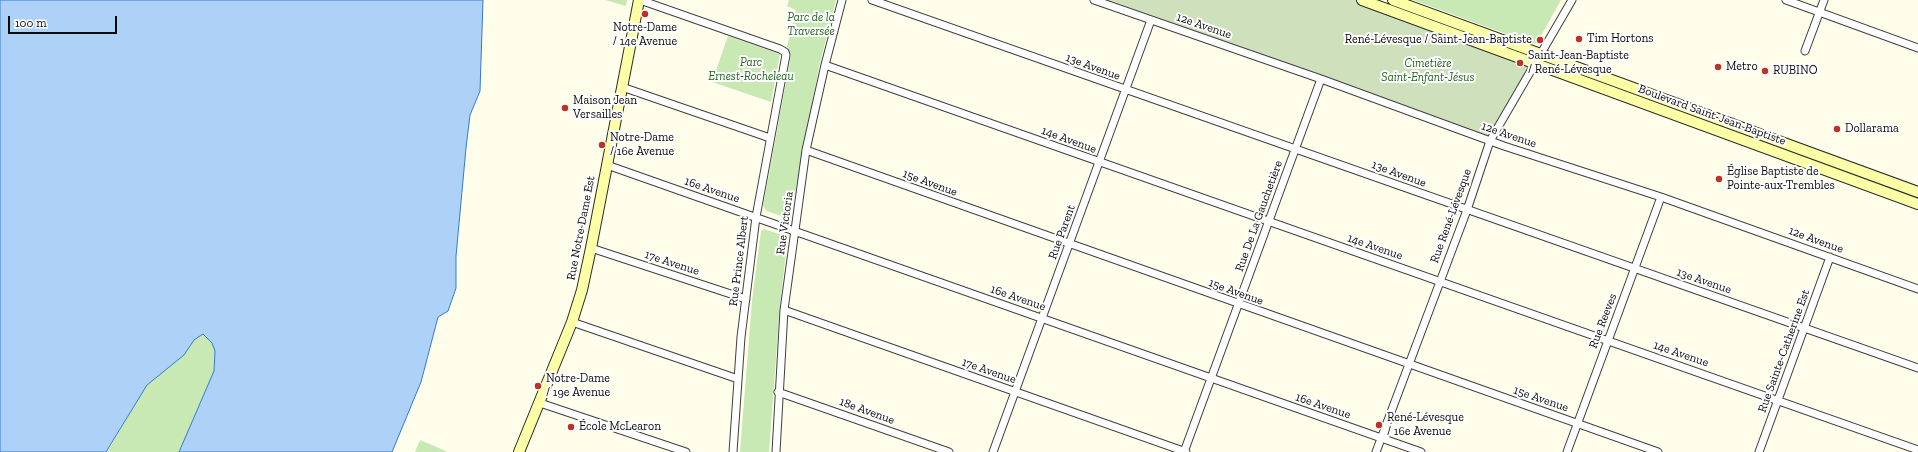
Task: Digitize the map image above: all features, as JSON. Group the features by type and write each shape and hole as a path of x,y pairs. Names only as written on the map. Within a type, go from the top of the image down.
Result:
{"main road":[{"name":"Rue Notre-Dame Est","path":"519,452 572,322 592,248 639,0"},
{"name":"Boulevard Saint-Jean-Baptiste","path":"1362,0 1918,204"},
{"name":"Boulevard Saint-Jean-Baptiste","path":"1393,0 1918,192"},
{"path":"1658,109 1661,98"},
{"path":"1857,182 1862,172"}],"street":[{"name":"Rue Prince Albert","path":"639,0 785,52 786,58 756,217 738,379 733,452"},
{"name":"Rue Victoria","path":"776,452 778,392 784,310 806,150 825,65 842,0"},
{"name":"13e Avenue","path":"872,0 1918,368"},
{"name":"12e Avenue","path":"1094,0 1321,79 1490,141 1661,197 1918,288"},
{"name":"Rue René-Lévesque","path":"1376,452 1439,280 1467,210 1490,141 1572,0"},
{"path":"1786,0 1918,48"},
{"path":"1805,51 1824,0"},
{"name":"Rue Parent","path":"993,452 1100,163 1151,20"},
{"name":"14e Avenue","path":"825,65 1100,163 1439,280 1918,450"},
{"name":"Rue De La Gauchetière","path":"1185,452 1321,79"},
{"path":"622,87 770,138"},
{"name":"15e Avenue","path":"806,150 1658,452"},
{"name":"16e Avenue","path":"607,165 1421,452"},
{"name":"Rue Reeves","path":"1567,452 1661,197"},
{"name":"17e Avenue","path":"592,248 746,299"},
{"name":"Rue Sainte-Catherine Est","path":"1759,452 1830,257"},
{"name":"17e Avenue","path":"784,310 1185,452"},
{"path":"572,322 738,379"},
{"name":"18e Avenue","path":"778,392 949,452"},
{"path":"540,403 686,452"}],"green space":[{"path":"605,0 627,0 626,6"},
{"name":"Parc de la Traversée","path":"789,0 836,0 819,67 791,215 787,218 767,211 763,206 791,55 787,47 796,10 787,6"},
{"name":"Cimetière Saint-Enfant-Jésus","path":"1094,0 1362,0 1534,63 1490,141"},
{"path":"1413,0 1561,0 1537,43 1534,44"},
{"name":"Parc Ernest-Rocheleau","path":"728,36 780,54 771,102 712,82"},
{"path":"764,229 788,237 780,304 769,452 740,452 752,301 761,231"},
{"path":"203,334 212,342 215,351 214,371 179,452 107,452 147,385 184,355 194,340"},
{"path":"420,440 448,452 415,452"}],"water":[{"path":"0,0 483,0 480,91 470,115 456,256 456,288 448,311 438,317 421,382 392,452 179,452 214,371 215,351 212,343 203,334 194,340 184,355 147,385 106,452 0,452"}],"place":[{"name":"Notre-Dame / 14e Avenue","path":"645,14"},
{"name":"Tim Hortons","path":"1579,39"},
{"name":"René-Lévesque / Saint-Jean-Baptiste","path":"1540,40"},
{"name":"Saint-Jean-Baptiste / René-Lévesque","path":"1520,63"},
{"name":"Metro","path":"1718,67"},
{"name":"RUBINO","path":"1765,71"},
{"name":"Maison Jean Versailles","path":"565,108"},
{"name":"Dollarama","path":"1837,129"},
{"name":"Notre-Dame / 16e Avenue","path":"602,145"},
{"name":"Église Baptiste de Pointe-aux-Trembles","path":"1719,179"},
{"name":"Notre-Dame / 19e Avenue","path":"538,386"},
{"name":"René-Lévesque / 16e Avenue","path":"1379,425"},
{"name":"École McLearon","path":"571,427"}]}
